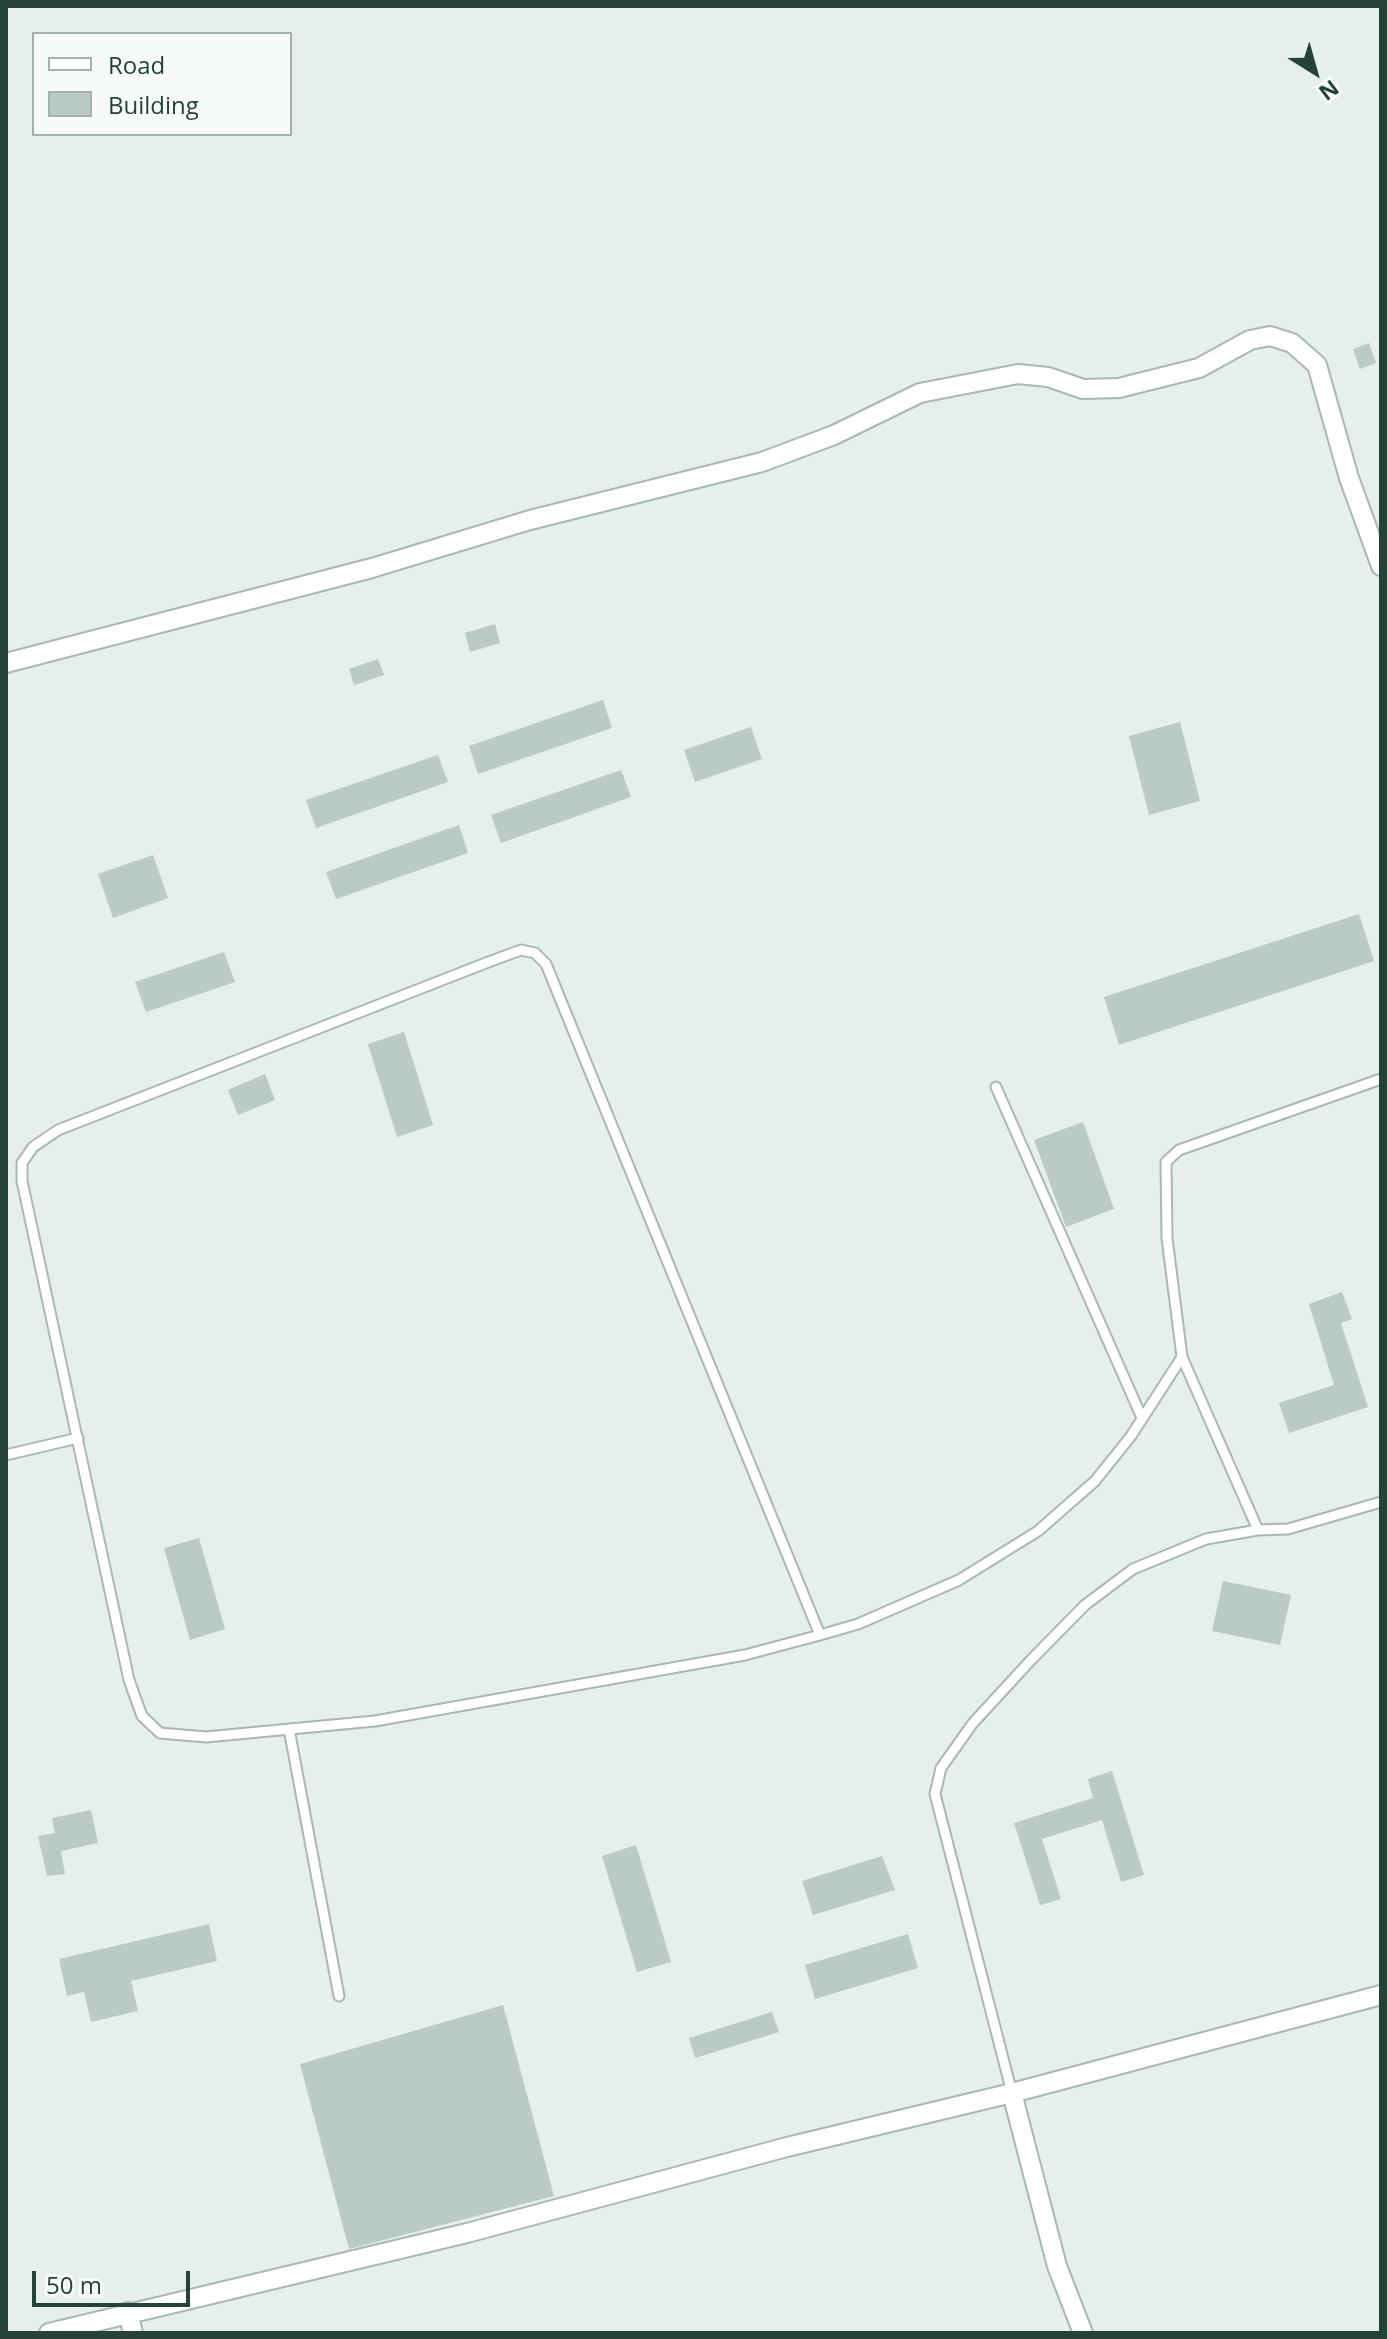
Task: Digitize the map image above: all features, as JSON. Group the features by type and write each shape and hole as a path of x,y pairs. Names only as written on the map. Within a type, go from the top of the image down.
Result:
{"street":[{"path":"6,663 372,568 530,520 762,462 834,435 920,393 1018,374 1048,377 1083,389 1119,388 1199,368 1250,340 1270,336 1292,343 1317,365 1349,478 1381,566"},
{"path":"49,2333 467,2233 787,2147 1012,2093 1381,1995"},
{"path":"1012,2093 1057,2266 1083,2333"},
{"path":"128,2312 133,2333"}],"lane":[{"path":"820,1635 546,964 535,953 521,950 491,961 58,1130 33,1147 22,1163 22,1181 129,1680 142,1716 160,1733 206,1737 375,1721 576,1688 745,1655 820,1635 908,1605 959,1580 1038,1531 1095,1481 1182,1357"},
{"path":"1258,1530 1182,1357 1163,1187 1166,1162 1171,1154 1381,1079"},
{"path":"996,1087 1142,1418"},
{"path":"6,1455 78,1438"},
{"path":"1012,2093 935,1794 935,1781 973,1723 1085,1605 1133,1569 1166,1552 1206,1539 1258,1530 1288,1529 1381,1502"},
{"path":"289,1729 339,1996"}],"building":[{"path":"1369,343 1376,363 1360,369 1353,349"},
{"path":"495,624 500,643 470,652 465,633"},
{"path":"378,659 384,675 354,685 349,669"},
{"path":"603,700 612,728 478,774 469,746"},
{"path":"1180,722 1200,801 1149,815 1129,736"},
{"path":"751,727 762,759 695,782 684,750"},
{"path":"438,755 448,782 316,828 306,800"},
{"path":"621,770 631,797 501,843 491,815"},
{"path":"459,825 468,853 336,899 326,872"},
{"path":"153,855 168,898 113,918 98,874"},
{"path":"1359,914 1374,961 1119,1045 1104,997"},
{"path":"224,952 235,982 146,1012 135,982"},
{"path":"404,1032 433,1125 397,1137 368,1044"},
{"path":"265,1074 275,1100 238,1115 228,1090"},
{"path":"1083,1122 1114,1209 1066,1227 1034,1140"},
{"path":"1342,1292 1352,1319 1341,1323 1368,1407 1289,1433 1279,1403 1334,1385 1309,1304"},
{"path":"199,1538 225,1629 190,1640 164,1548"},
{"path":"1223,1581 1291,1595 1280,1645 1212,1631"},
{"path":"1112,1771 1144,1875 1121,1882 1102,1820 1042,1839 1061,1899 1040,1905 1014,1823 1093,1798 1088,1779"},
{"path":"91,1810 98,1843 61,1851 65,1874 47,1876 38,1836 55,1833 52,1818"},
{"path":"636,1845 671,1962 637,1972 602,1856"},
{"path":"882,1856 895,1890 813,1915 802,1881"},
{"path":"209,1924 217,1961 131,1981 138,2011 91,2022 84,1992 67,1996 59,1959"},
{"path":"908,1934 918,1968 815,1999 805,1965"},
{"path":"503,2005 554,2196 349,2249 300,2064"},
{"path":"772,2012 779,2032 695,2058 689,2038"}]}
